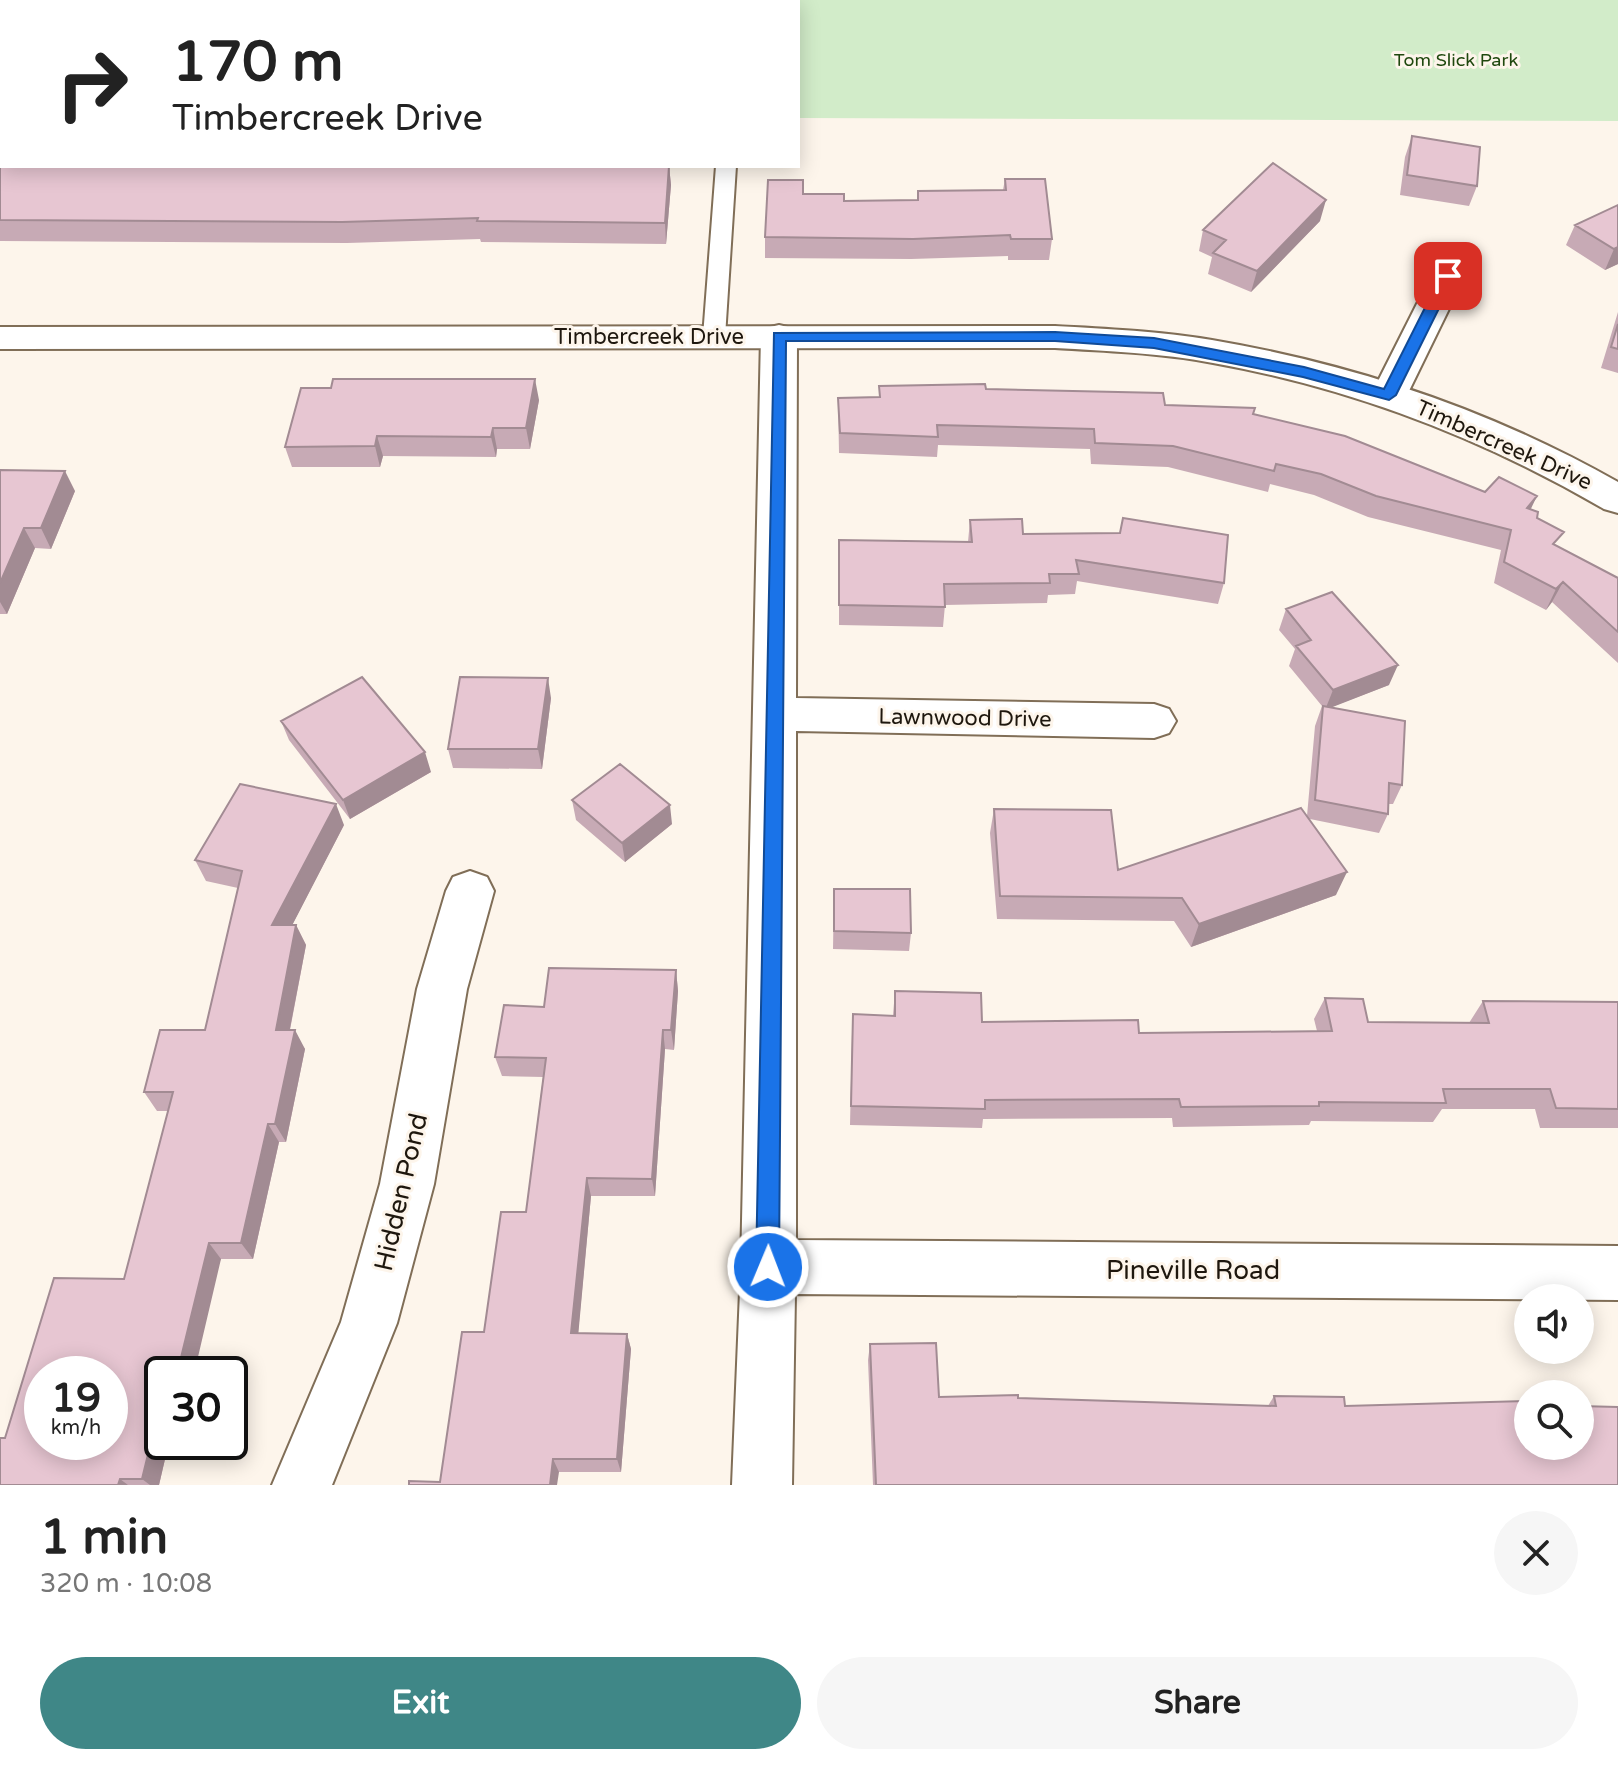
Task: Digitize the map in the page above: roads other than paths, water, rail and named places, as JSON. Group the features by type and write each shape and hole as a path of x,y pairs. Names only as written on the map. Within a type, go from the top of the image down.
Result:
{"street":[{"name":"Timbercreek Drive","path":"1389,395 1448,276"},
{"path":"762,1485 768,1267 779,336"},
{"name":"Timbercreek Drive","path":"0,338 1055,337 1154,343 1304,372 1389,395 1531,453 1618,499"},
{"name":"Lawnwood Drive","path":"775,714 1154,721"},
{"name":"Hidden Pond","path":"302,1485 369,1323 407,1184 442,989 470,891"},
{"name":"Pineville Road","path":"768,1267 1618,1273"}],"lane":[{"path":"714,337 726,168"}],"park label":[{"name":"Tom Slick Park","path":"1456,60"}]}
